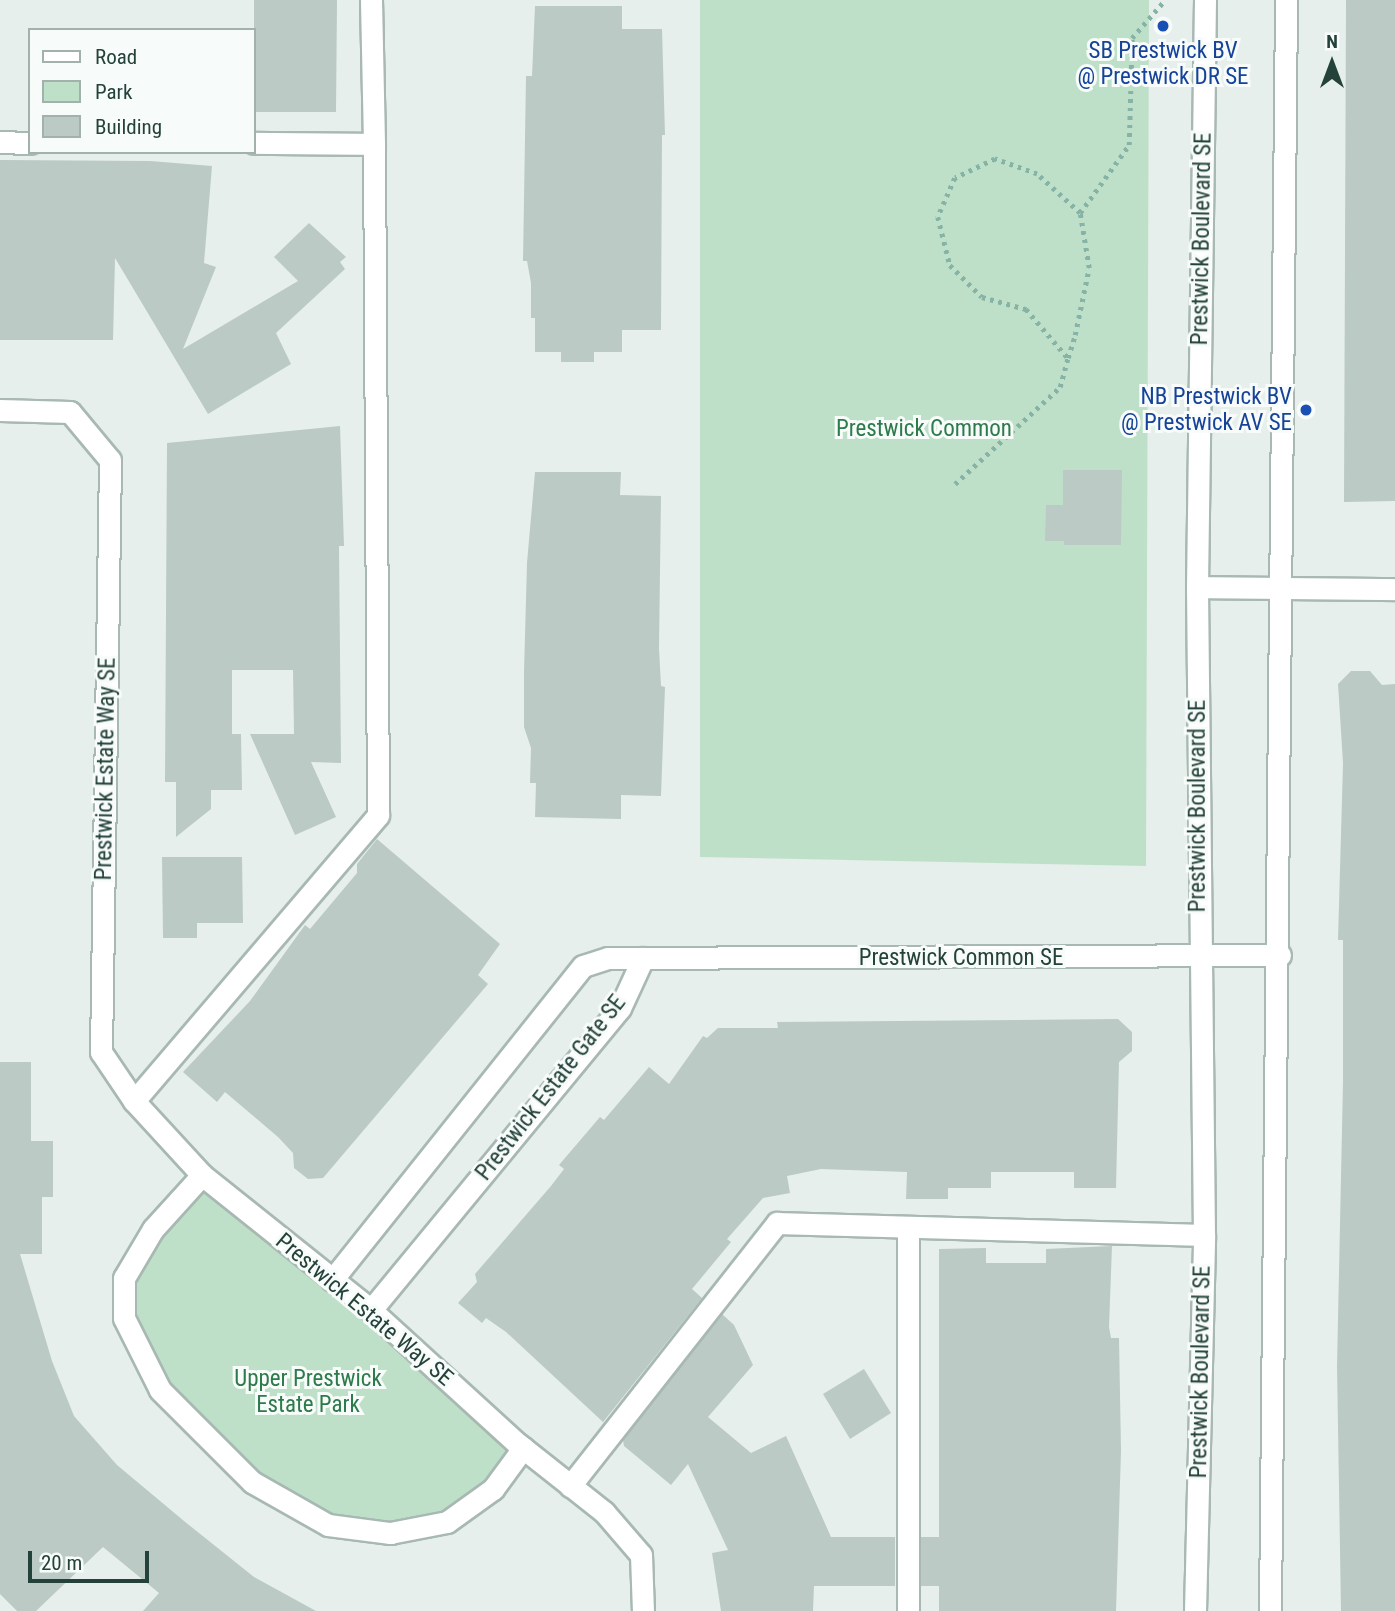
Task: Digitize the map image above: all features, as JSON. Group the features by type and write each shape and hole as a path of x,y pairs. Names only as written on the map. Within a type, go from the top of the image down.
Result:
{"street":[{"path":"134,1101 378,815 372,0"},
{"name":"Prestwick Boulevard SE","path":"1195,1611 1204,1236 1198,958 1197,587 1205,0"},
{"path":"1270,1611 1280,955 1286,0"},
{"path":"0,142 28,142"},
{"path":"256,143 374,144"},
{"name":"Prestwick Estate Way SE","path":"0,410 70,412 110,460 101,1052 134,1101 202,1175 372,1310 523,1448 604,1512 641,1555 643,1611"},
{"path":"1197,587 1395,589"},
{"name":"Prestwick Common SE","path":"643,958 1198,958 1280,955"},
{"name":"Prestwick Estate Gate SE","path":"332,1280 583,965 608,958 643,958 620,1008 372,1310"},
{"path":"202,1175 153,1229 124,1278 124,1318 160,1391 252,1482 328,1525 390,1534 447,1522 493,1489 523,1448"},
{"path":"570,1486 777,1223 1204,1236"},
{"path":"908,1227 908,1611"}],"path":[{"path":"1080,213 1116,169 1129,145 1132,38 1165,0"},
{"path":"956,484 1060,387 1068,358 1089,268 1080,213 1037,174 995,159 955,178 938,217 950,265 982,297 1026,309 1068,358"}],"green space":[{"name":"Prestwick Common","path":"700,0 1149,0 1146,866 700,857"},
{"name":"Upper Prestwick Estate Park","path":"202,1175 518,1444 493,1489 447,1522 328,1525 252,1482 160,1390 124,1318 124,1278"}],"building":[{"path":"254,0 337,0 336,112 256,112"},
{"path":"1346,0 1395,0 1395,501 1344,502"},
{"path":"535,6 622,6 622,29 662,29 665,135 662,135 661,330 622,330 622,352 594,352 594,362 561,362 561,352 535,352 531,283 527,261 523,261 526,76 532,76"},
{"path":"0,160 150,161 212,166 204,263 216,267 183,349 298,281 274,257 309,223 346,257 340,262 345,269 276,333 291,364 208,414 115,258 113,340 0,340"},
{"path":"340,426 344,546 339,546 341,763 311,762 336,817 295,835 250,734 294,734 293,670 232,670 232,734 241,734 242,790 211,790 211,809 176,837 176,782 165,782 167,443"},
{"path":"1063,470 1122,470 1121,545 1064,545 1064,541 1045,541 1046,505 1063,505"},
{"path":"535,472 621,472 620,495 661,496 659,648 661,686 665,687 661,796 621,795 621,819 535,817 536,783 530,783 531,748 524,727 524,672 527,563"},
{"path":"1351,671 1370,671 1382,685 1395,684 1395,1611 1341,1611 1337,1366 1343,940 1338,940 1343,763 1338,684"},
{"path":"377,839 500,944 478,975 488,984 323,1178 308,1179 294,1168 293,1153 278,1137 225,1092 217,1102 183,1072 250,1001 305,925 310,929 357,873 357,864"},
{"path":"162,857 242,857 243,923 197,923 197,938 163,938"},
{"path":"1118,1019 1132,1032 1132,1051 1119,1062 1116,1188 1074,1188 1074,1172 991,1172 991,1188 948,1188 948,1199 906,1199 907,1172 821,1169 787,1176 790,1193 763,1198 727,1239 731,1242 692,1289 702,1298 603,1422 506,1332 486,1318 482,1323 458,1303 477,1282 475,1274 551,1186 564,1169 559,1165 600,1117 604,1120 649,1067 669,1084 703,1036 707,1038 718,1028 778,1028 777,1022"},
{"path":"0,1062 31,1062 31,1141 53,1141 53,1197 42,1197 42,1254 20,1254 52,1361 74,1416 117,1465 184,1521 254,1577 316,1611 143,1611 159,1593 103,1547 36,1611 17,1611 0,1594"},
{"path":"1112,1246 1109,1327 1111,1338 1119,1338 1121,1451 1116,1611 939,1611 939,1586 921,1586 921,1537 939,1537 939,1249 986,1248 986,1263 1046,1263 1046,1249"},
{"path":"722,1314 734,1325 753,1365 708,1417 751,1453 786,1436 831,1537 895,1537 895,1586 814,1586 813,1611 721,1611 712,1553 728,1550 688,1464 671,1485 624,1446 623,1440"},
{"path":"864,1369 891,1413 850,1439 823,1394"}],"place":[{"name":"SB Prestwick BV @ Prestwick DR SE","path":"1163,26"},
{"name":"NB Prestwick BV @ Prestwick AV SE","path":"1306,410"}]}
